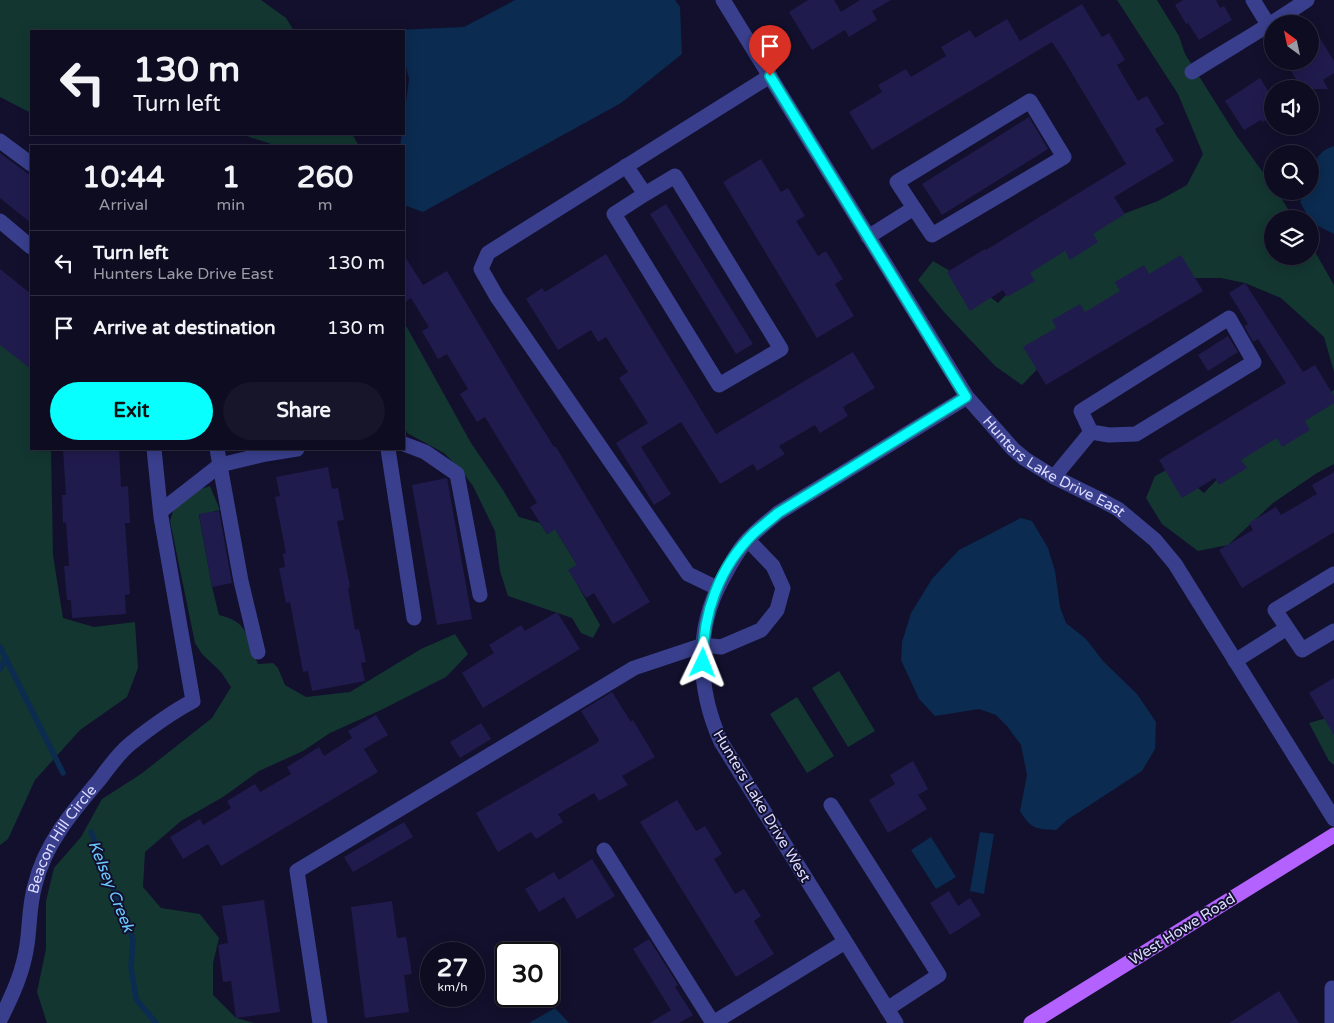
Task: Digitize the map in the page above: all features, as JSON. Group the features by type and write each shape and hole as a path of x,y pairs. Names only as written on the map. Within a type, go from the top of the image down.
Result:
{"main road":[{"name":"West Howe Road","path":"1031,1023 1334,835"}],"street":[{"name":"Hunters Lake Drive East","path":"723,0 966,397 1013,449 1026,459 1054,477 1118,509 1155,540 1175,564 1334,819"},
{"path":"1253,0 1264,18"},
{"path":"1285,15 1307,0"},
{"path":"1192,72 1264,29"},
{"path":"717,588 688,574 496,297 480,269 488,253 770,76"},
{"path":"1030,101 1064,157 932,235 914,208 897,182 1030,101"},
{"path":"0,141 30,163"},
{"path":"626,166 645,194"},
{"path":"675,176 781,349 719,385 614,214 645,194 675,176"},
{"path":"868,237 914,208"},
{"path":"0,221 30,246"},
{"path":"1229,318 1254,362 1136,434 1109,435 1091,432 1081,411 1229,318"},
{"name":"Hunters Lake Drive West","path":"896,1023 714,728 705,698 703,681 705,626 717,588 734,558 748,540 778,513 966,397"},
{"path":"1054,477 1091,432"},
{"path":"405,444 425,452 457,474 480,595"},
{"path":"154,450 161,512"},
{"path":"218,450 241,581 258,652"},
{"path":"161,512 220,465 291,450"},
{"path":"388,450 414,618"},
{"name":"Beacon Hill Circle","path":"0,1020 14,994 20,975 27,946 35,884 48,848 58,831 128,745 170,713 193,701 161,512"},
{"path":"320,1023 297,871 634,668 703,645 721,647 761,630 777,610 783,588 773,566 748,540"},
{"path":"1334,574 1276,610 1302,650 1334,631"},
{"path":"1235,660 1288,628"},
{"path":"831,805 939,975 887,1009"},
{"path":"604,850 713,1023 845,942"},
{"path":"1332,988 1332,1023"}],"green space":[{"path":"0,0 261,0 286,18 293,30 30,30 30,112 0,97"},
{"path":"1117,0 1157,0 1179,36 1185,54 1236,135 1264,174 1264,200 1282,200 1289,210 1264,210 1264,265 1319,265 1319,259 1334,285 1334,372 1324,337 1281,298 1245,283 1221,278 1165,278 1055,351 1022,385 995,366 944,312 918,280 933,261 977,287 998,303 1049,251 1099,223 1158,201 1187,185 1203,154 1178,94"},
{"path":"248,135 353,135 358,145 275,145"},
{"path":"405,324 471,443 519,517 540,523 547,534 555,529 577,565 569,570 600,625 593,638 581,633 572,618 508,596 500,571 495,531 473,486 461,470 444,453 407,433 405,426"},
{"path":"0,343 30,367 30,450 51,450 53,555 63,618 94,627 135,622 138,668 127,697 80,730 35,780 8,839 0,845"},
{"path":"1334,390 1334,464 1317,473 1273,503 1228,545 1198,551 1162,524 1146,498 1155,476 1172,467 1204,493 1250,445"},
{"path":"210,486 220,510 199,515 219,615 237,622 242,627 246,632 258,664 273,663 278,668 285,685 306,697 350,692 421,649 455,634 468,654 446,677 330,733 303,751 259,771 223,797 181,821 145,852 143,887 161,908 200,914 219,938 213,963 213,995 236,1018 254,1023 47,1023 37,992 46,949 46,901 54,868 81,837 102,799 141,774 212,718 231,687 221,672 202,654 195,643 170,521 174,508 198,490"},
{"path":"839,671 875,731 848,747 812,688"},
{"path":"797,697 834,756 807,773 770,714"},
{"path":"1334,716 1334,765 1329,761 1309,723"}],"water":[{"path":"515,0 675,0 680,7 682,54 621,103 423,212 405,205 405,145 400,145 402,135 405,135 405,111 409,79 405,62 405,30 396,30 464,27"},
{"path":"1334,146 1334,234 1319,226 1319,210 1305,210 1300,202 1301,200 1319,200 1319,156 1328,148"},
{"path":"1021,518 1032,521 1048,548 1055,571 1060,607 1066,623 1086,639 1103,661 1137,694 1156,722 1155,749 1142,771 1067,820 1056,830 1043,829 1031,825 1020,811 1027,775 1021,745 1007,726 996,715 979,709 935,716 919,699 901,660 902,642 911,613 932,579 959,550"},
{"path":"980,832 994,834 984,894 970,891"},
{"path":"931,837 956,877 936,889 911,850"},
{"path":"555,1008 569,1023 529,1023"}],"building":[{"path":"808,0 834,0 841,12 860,0 891,0 872,11 877,20 849,37 845,30 812,50 789,12"},
{"path":"1183,0 1216,0 1220,8 1224,6 1232,20 1199,40 1188,23 1186,24 1175,5"},
{"path":"1082,4 1102,37 1109,33 1125,60 1117,65 1138,101 1147,96 1164,124 1155,129 1174,161 1114,197 1125,214 1093,234 1098,242 1070,260 1065,251 1030,273 1035,281 1007,297 1003,290 970,311 947,272 1126,164 1067,65 1052,42 872,150 849,112 882,92 878,85 906,69 911,77 946,56 941,47 970,30 975,38 1007,19 1020,41"},
{"path":"1319,37 1334,61 1334,73 1323,80 1328,89 1319,89 1319,80 1297,80 1290,70 1319,70"},
{"path":"1260,78 1264,84 1264,121 1261,120 1244,130 1225,101"},
{"path":"1029,117 1048,149 942,215 922,184"},
{"path":"0,153 30,175 30,222 0,198"},
{"path":"761,159 781,192 788,188 805,216 796,221 818,256 826,251 843,279 835,284 854,316 817,338 723,182"},
{"path":"666,204 753,344 736,354 650,214"},
{"path":"606,254 716,434 853,352 875,388 843,407 848,416 820,433 815,425 779,446 785,454 757,471 753,464 720,484 681,422 641,447 671,494 654,505 616,443 648,423 619,378 628,372 606,337 598,342 591,330 558,350 526,299 542,288 545,292"},
{"path":"1181,255 1203,291 1046,385 1023,347 1056,328 1052,320 1080,304 1085,312 1120,291 1115,282 1144,265 1149,274"},
{"path":"405,257 423,285 447,271 650,602 613,624 594,593 586,598 568,570 577,565 555,529 547,534 530,507 537,503 485,417 477,422 460,394 468,389 447,354 438,359 422,331 429,327 411,298 405,302"},
{"path":"0,269 30,293 30,368 0,345"},
{"path":"1245,283 1303,372 1315,365 1334,396 1334,403 1305,421 1310,430 1282,447 1277,438 1241,460 1247,468 1219,485 1215,478 1182,498 1159,460 1286,383 1258,339 1253,342 1244,326 1248,324 1229,293"},
{"path":"1228,336 1238,352 1208,371 1198,355"},
{"path":"63,450 119,450 121,487 128,486 130,523 125,523 130,594 125,595 126,614 72,618 71,600 67,600 64,566 69,566 66,522 63,523 62,495 66,495"},
{"path":"328,467 332,489 338,488 344,520 337,521 350,587 348,588 355,630 359,629 366,662 361,663 365,681 312,691 308,671 303,672 290,602 286,603 279,568 285,567 283,554 286,553 275,497 280,496 276,477"},
{"path":"1334,472 1334,532 1242,588 1219,550 1253,530 1249,523 1276,507 1281,515 1317,494 1312,485"},
{"path":"447,478 472,619 437,625 412,485"},
{"path":"219,511 232,583 212,587 199,514"},
{"path":"557,612 580,649 483,708 462,673 494,653 489,645 521,625 525,631"},
{"path":"1334,678 1334,735 1309,693"},
{"path":"612,692 631,722 633,720 655,757 622,776 628,785 599,801 594,793 558,814 563,822 536,839 531,832 498,852 476,813 597,743 599,740 581,711"},
{"path":"376,715 388,735 364,749 378,772 221,866 208,844 183,859 170,837 200,819 203,825 231,808 227,801 255,784 260,792 291,774 287,767 319,747 324,756 352,738 348,731"},
{"path":"481,723 491,739 460,758 450,742"},
{"path":"913,761 928,789 918,795 927,809 888,833 869,800 895,784 890,775"},
{"path":"677,800 696,831 705,826 722,854 714,859 735,894 744,889 761,916 754,921 774,954 736,977 640,822"},
{"path":"404,822 413,837 353,872 344,857"},
{"path":"592,859 615,896 577,919 564,897 539,912 525,889 554,872 559,880"},
{"path":"949,891 958,906 970,898 981,915 950,935 930,903"},
{"path":"264,900 280,1012 236,1018 231,981 223,982 218,945 228,943 222,906"},
{"path":"392,901 397,938 406,937 412,974 404,975 409,1012 365,1018 351,907"},
{"path":"649,939 678,985 675,987 693,1015 679,1023 650,1023 671,1010 633,949"},
{"path":"1279,991 1299,1023 1229,1023"}],"waterway":[{"name":"Kelsey Creek","path":"0,647 63,773"},
{"path":"0,669 6,658"},
{"name":"Kelsey Creek","path":"91,832 133,939 131,968 136,999 156,1023"}],"route":[{"path":"703,663 705,626 717,588 734,558 754,533 778,513 966,397 770,76"}]}
